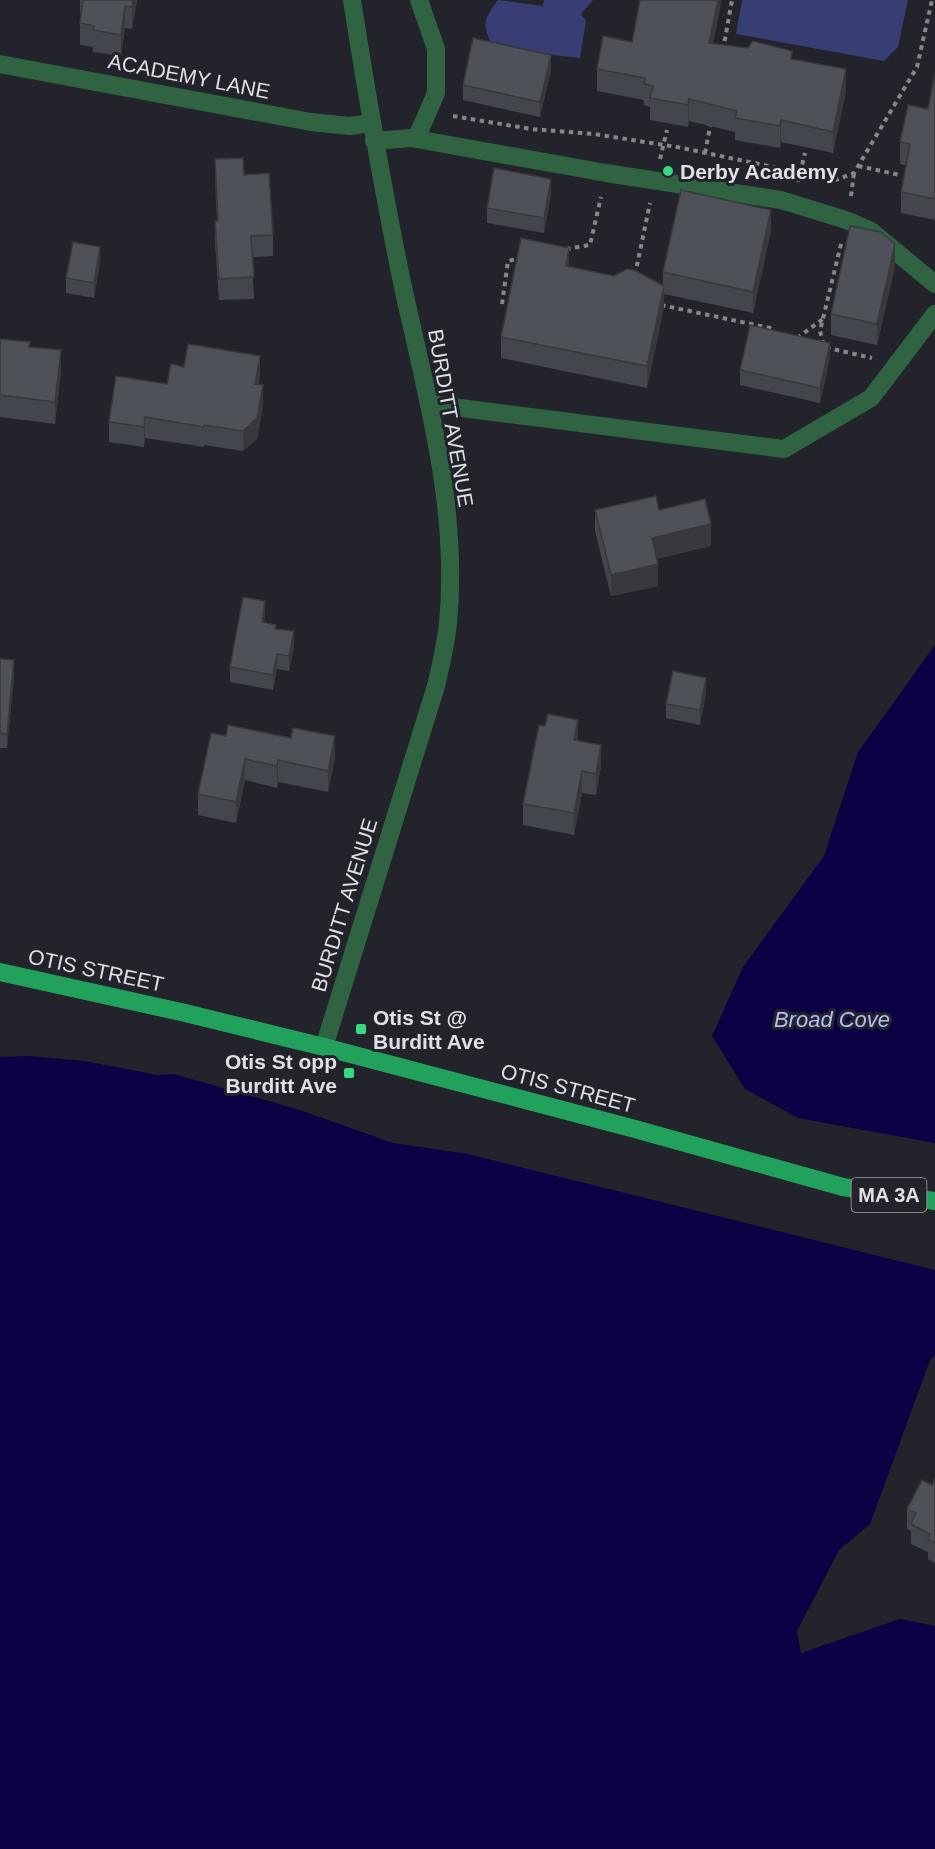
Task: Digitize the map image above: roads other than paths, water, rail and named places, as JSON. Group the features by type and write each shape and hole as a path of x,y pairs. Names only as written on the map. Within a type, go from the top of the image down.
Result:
{"main road":[{"name":"OTIS STREET","path":"0,972 181,1012 324,1047 635,1129 843,1187 935,1201"}],"street":[{"name":"BURDITT AVENUE","path":"324,1047 436,686 448,625 450,583 444,483 373,132 352,0"},
{"path":"416,139 436,93 436,48 419,0"},
{"name":"ACADEMY LANE","path":"0,64 311,122 350,126 606,173 781,200 846,220 871,231 935,284"},
{"path":"429,404 784,449 871,398 935,314"}],"water":[{"name":"Broad Cove","path":"935,645 935,1143 798,1118 745,1089 712,1036 743,967 824,856 858,752"},
{"path":"29,1056 84,1061 158,1075 174,1074 300,1110 393,1143 468,1154 935,1270 935,1355 930,1360 870,1524 839,1550 797,1631 801,1653 900,1619 935,1626 935,1849 0,1849 0,1057"}],"place":[{"name":"Derby Academy","path":"668,171"},
{"name":"Otis St @ Burditt Ave","path":"361,1029"},
{"name":"Otis St opp Burditt Ave","path":"349,1073"}]}
